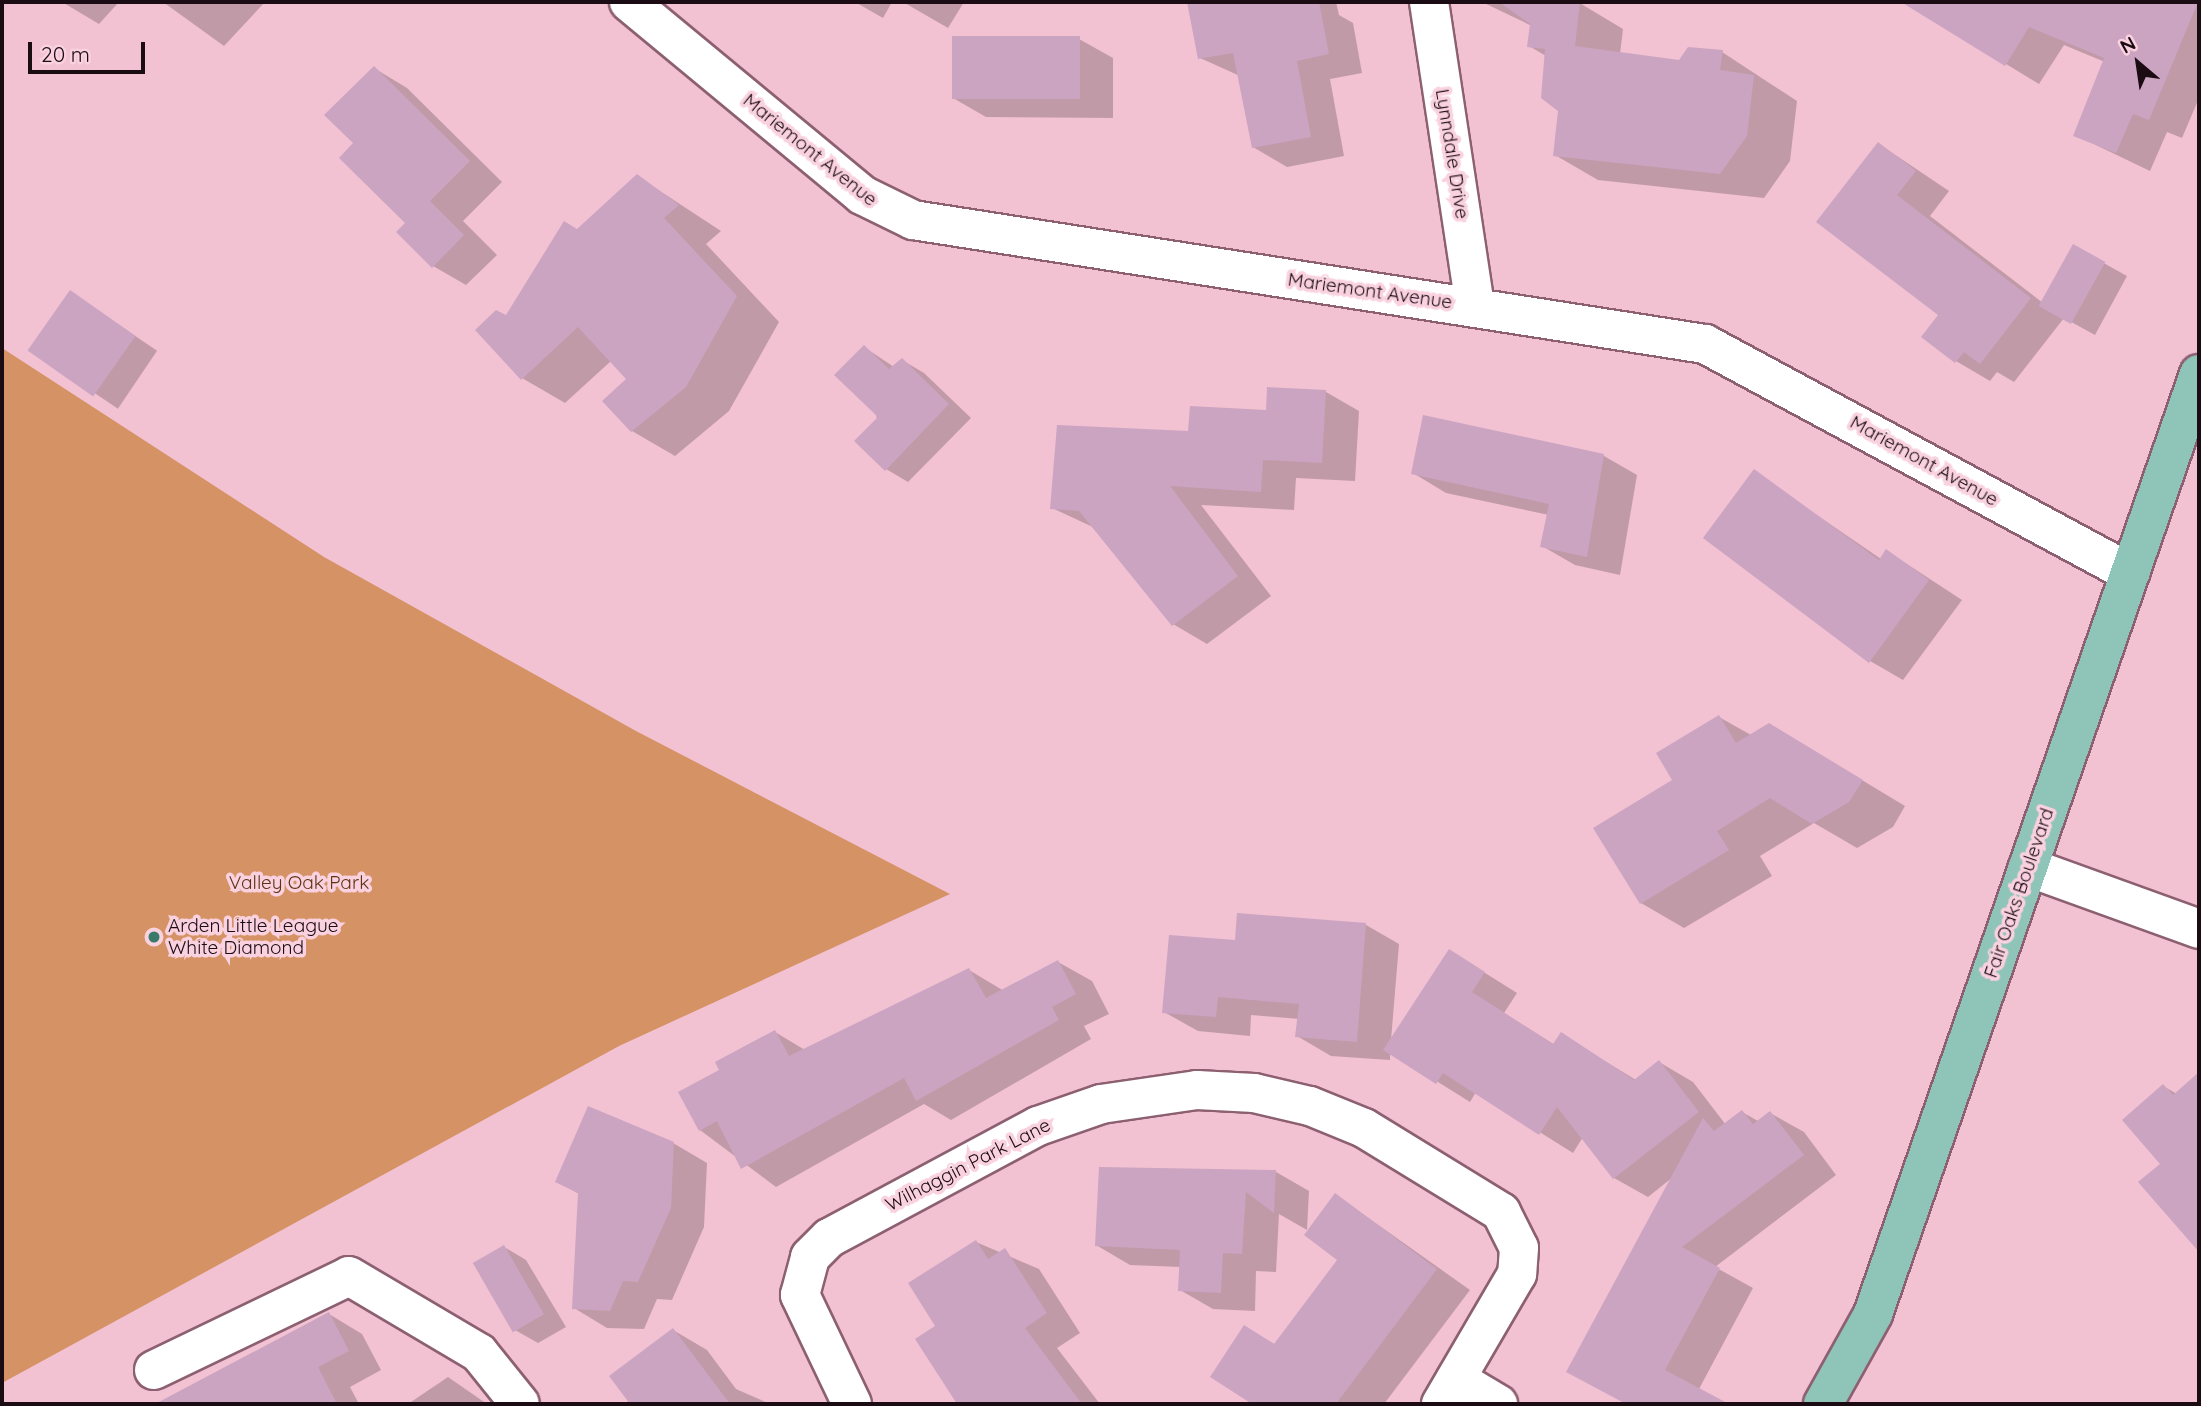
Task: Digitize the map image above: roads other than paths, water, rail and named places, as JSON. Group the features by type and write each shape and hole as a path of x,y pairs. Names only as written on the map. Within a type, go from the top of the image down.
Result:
{"main road":[{"name":"Fair Oaks Boulevard","path":"1823,1404 1872,1314 2199,374"}],"street":[{"name":"Mariemont Avenue","path":"629,2 862,195 913,220 1705,344 2130,573"},
{"name":"Lynndale Drive","path":"1429,2 1475,306"},
{"path":"2028,867 2199,929"},
{"name":"Wilhaggin Park Lane","path":"852,1404 800,1295 810,1257 829,1238 1038,1126 1101,1104 1196,1090 1254,1093 1310,1106 1364,1128 1501,1212 1519,1248 1517,1274 1449,1392 1498,1404"},
{"path":"154,1370 349,1276 479,1353 520,1404"}],"place":[{"name":"Arden Little League White Diamond","path":"154,937"}],"park label":[{"name":"Valley Oak Park","path":"299,883"}]}
